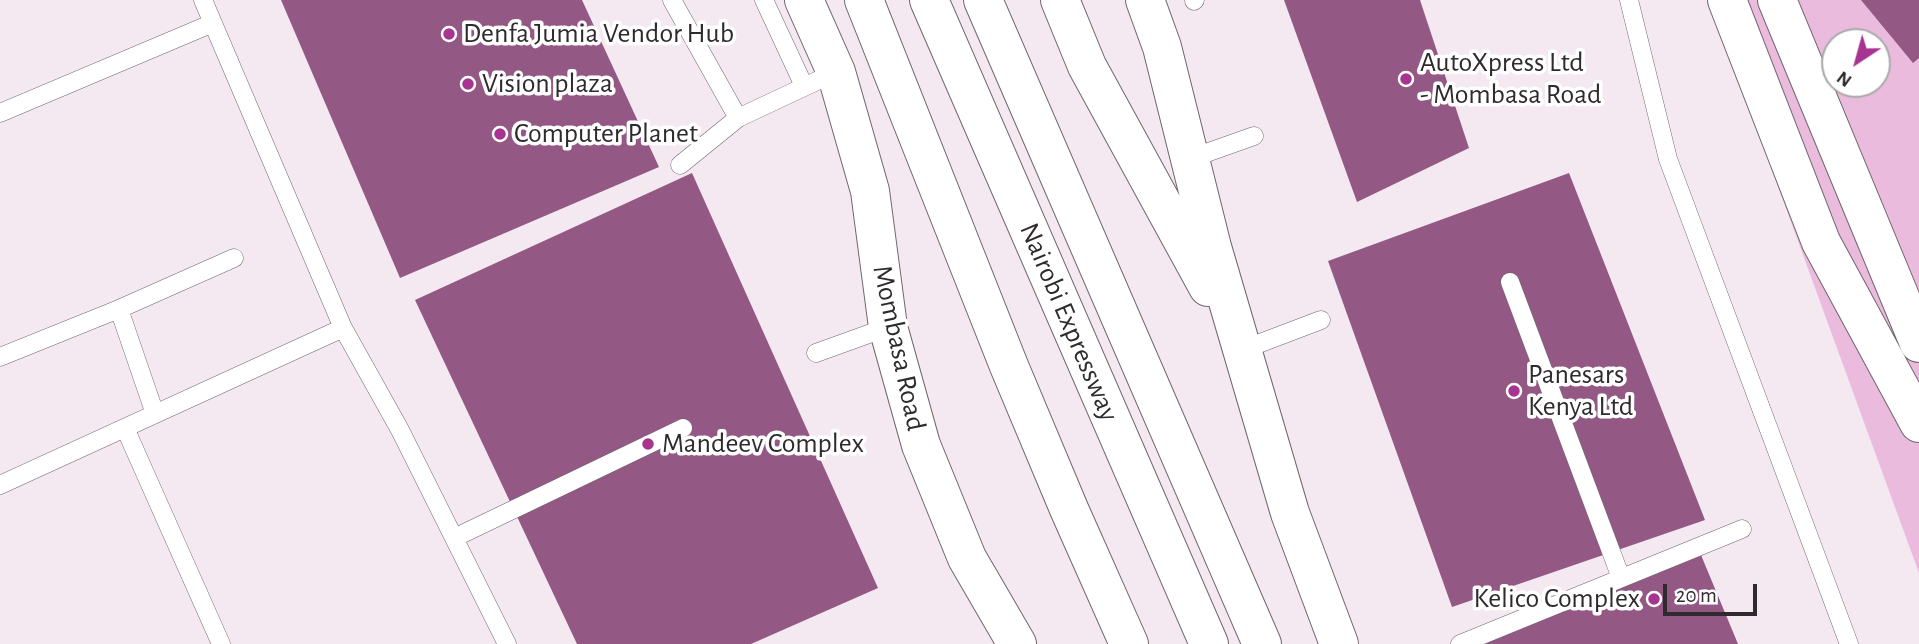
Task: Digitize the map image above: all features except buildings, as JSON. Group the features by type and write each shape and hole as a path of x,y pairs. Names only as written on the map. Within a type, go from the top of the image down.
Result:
{"main road":[{"name":"Mombasa Road","path":"804,0 820,79 870,191 888,327 921,445 967,558 1017,644"},
{"path":"864,0 1014,377 1129,644"},
{"name":"Nairobi Expressway","path":"929,0 1209,644"},
{"name":"Nairobi Expressway","path":"983,0 1262,644"},
{"path":"1060,0 1087,66 1242,350"},
{"path":"1145,0 1162,47 1192,158 1212,247 1290,513 1339,644"},
{"path":"1727,0 1821,242 1919,423"},
{"path":"1777,0 1919,343"}],"lane":[{"path":"203,0 343,328 400,430 508,644"},
{"path":"672,0 738,118"},
{"path":"680,165 738,118 820,79 764,0"},
{"path":"1629,0 1668,159 1849,644"},
{"path":"0,113 213,23"},
{"path":"1192,158 1254,136"},
{"path":"0,356 119,309 234,258"},
{"path":"1510,282 1621,578"},
{"path":"119,309 155,414"},
{"path":"1242,350 1321,320"},
{"path":"816,353 888,327"},
{"path":"0,485 343,328"},
{"path":"125,428 221,644"},
{"path":"454,538 683,429"},
{"path":"1460,644 1742,529"}],"shaded area":[{"path":"1710,0 1919,0 1919,573"}],"place":[{"name":"Denfa Jumia Vendor Hub","path":"449,34"},
{"name":"AutoXpress Ltd - Mombasa Road","path":"1406,79"},
{"name":"Vision plaza","path":"468,84"},
{"name":"Computer Planet","path":"500,134"},
{"name":"Panesars Kenya Ltd","path":"1514,391"},
{"name":"Mandeev Complex","path":"648,444"},
{"name":"Kelico Complex","path":"1654,599"}]}
